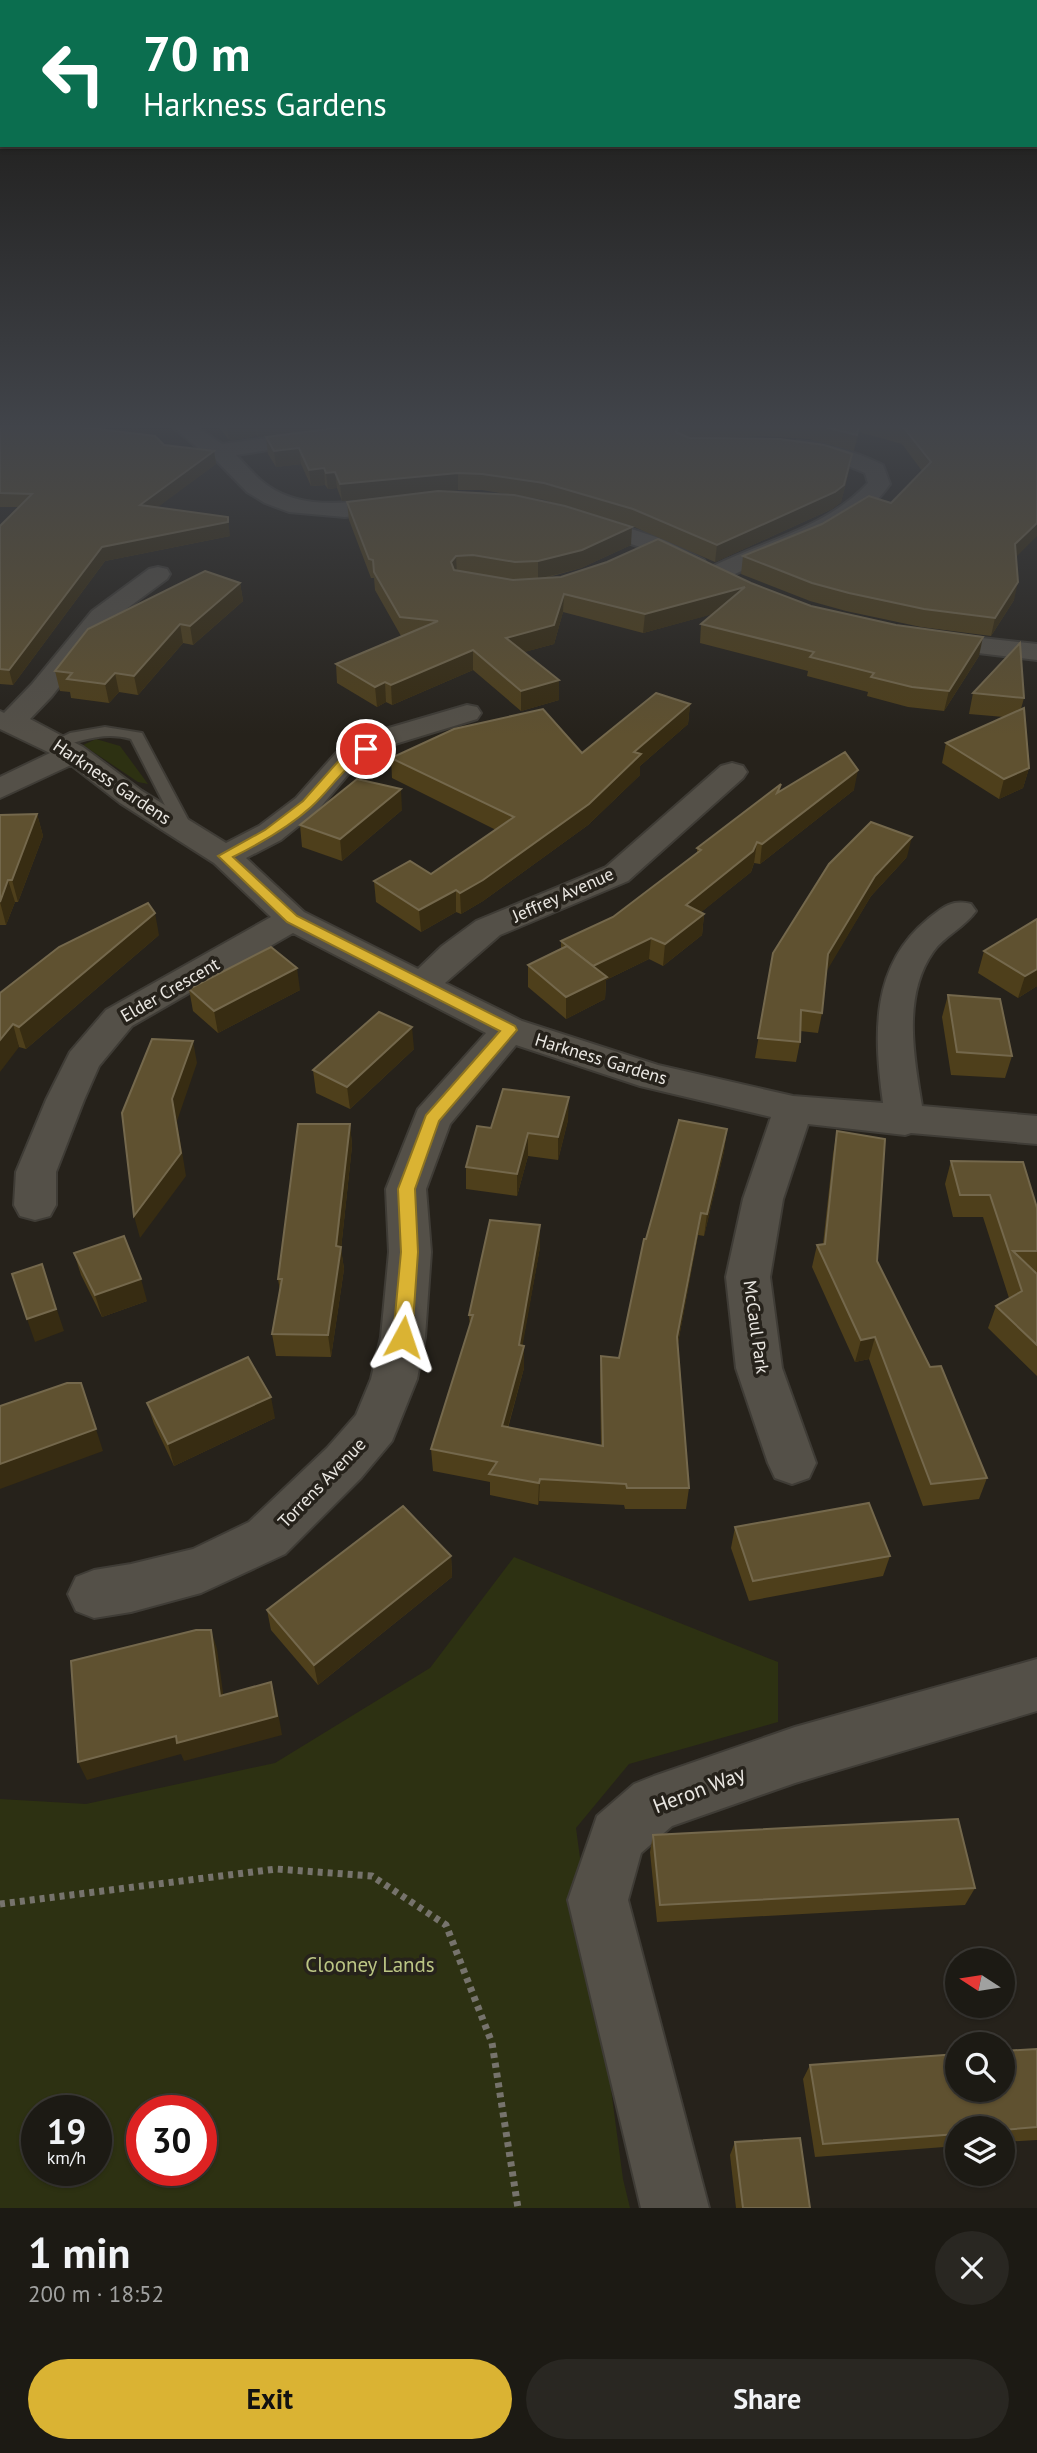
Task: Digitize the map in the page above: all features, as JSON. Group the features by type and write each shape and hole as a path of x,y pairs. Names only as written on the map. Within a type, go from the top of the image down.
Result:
{"street":[{"path":"606,529 657,545 738,585"},
{"path":"714,575 734,562 824,529"},
{"path":"632,557 657,545"},
{"path":"9,723 42,690 101,616 158,574"},
{"path":"904,636 1037,652"},
{"path":"225,856 270,833 307,804 346,760 385,738 467,713"},
{"name":"Harkness Gardens","path":"9,723 64,748 131,797 225,856 292,919 509,1030 653,1077 793,1109 905,1121 1037,1130"},
{"path":"0,789 64,748"},
{"name":"Jeffrey Avenue","path":"423,984 454,954 488,928 617,874 732,772"},
{"path":"905,1121 894,1041 897,993 916,950 959,911"},
{"name":"Elder Crescent","path":"35,1205 36,1172 65,1100 83,1061 119,1018 292,919"},
{"name":"Torrens Avenue","path":"94,1594 131,1588 201,1570 267,1538 344,1463 375,1427 394,1379 403,1337 410,1252 407,1189 432,1119 509,1030"},
{"name":"McCaul Park","path":"792,1463 759,1368 748,1277 763,1199 793,1109"},
{"name":"Heron Way","path":"675,2208 598,1900 617,1836 653,1804 794,1755 1037,1685"}],"lane":[{"path":"64,748 92,731 110,730 137,736 186,831"}],"path":[{"path":"0,1903 276,1869 372,1875 446,1925 492,2043 518,2208"}],"green space":[{"path":"96,739 120,746 148,784 138,782 83,745"},
{"name":"Clooney Lands","path":"514,1557 778,1662 778,1722 629,1764 576,1828 623,2179 630,2208 0,2208 0,1799 86,1804 275,1763 430,1668"}],"building":[{"path":"0,529 193,529 102,547 9,670 0,669"},
{"path":"357,529 628,529 582,550 538,561 515,562 473,555 456,556 451,562 454,570 513,580 561,577 607,562 658,539 751,583 811,606 896,625 983,637 949,691 912,687 871,677 874,673 810,657 814,652 701,624 745,587 645,614 564,594 554,625 506,638 559,680 521,691 473,650 391,685 385,682 375,687 336,664 438,621 400,617 374,572 373,560 369,559"},
{"path":"680,529 753,529 717,545"},
{"path":"810,529 1031,529 1015,544 1018,582 995,618 924,609 849,593 812,583 743,556"},
{"path":"205,571 240,583 190,626 180,624 134,676 115,673 105,684 67,679 72,673 55,671 88,629"},
{"path":"1020,643 1024,698 973,693"},
{"path":"656,693 690,704 634,752 641,754 589,804 483,880 460,893 456,890 419,910 374,881 410,861 431,874 514,817 391,758 454,729 543,709 582,753"},
{"path":"1024,708 1029,768 1004,779 946,743"},
{"path":"845,752 858,770 762,844 757,842 753,851 686,905 704,914 665,944 651,938 593,966 561,941 613,917 781,784 777,793"},
{"path":"357,779 401,789 340,839 300,825"},
{"path":"37,814 12,880 8,880 0,902 0,815"},
{"path":"871,822 912,837 875,876 828,954 822,1013 801,1010 800,1042 758,1038 773,953 829,864"},
{"path":"148,903 155,913 19,1027 13,1024 0,1040 0,993 59,947"},
{"path":"1037,919 1037,969 1025,976 984,951"},
{"path":"567,946 607,977 566,997 528,965"},
{"path":"271,947 297,968 214,1011 189,989"},
{"path":"948,995 1000,999 1012,1056 957,1052"},
{"path":"379,1012 412,1027 347,1087 313,1070"},
{"path":"152,1039 193,1041 172,1099 181,1153 134,1216 122,1113"},
{"path":"503,1089 569,1097 558,1137 528,1133 517,1174 466,1167 477,1126 491,1128"},
{"path":"679,1120 727,1129 707,1214 701,1213 677,1337 689,1488 627,1488 626,1484 540,1479 539,1483 489,1474 497,1462 431,1449 473,1315 469,1315 490,1220 540,1225 519,1345 524,1346 502,1426 603,1446 601,1356 619,1358 644,1239"},
{"path":"298,1124 350,1124 336,1246 341,1247 328,1335 272,1334 282,1279 278,1279"},
{"path":"837,1131 885,1139 877,1261 930,1367 941,1366 987,1478 931,1484 875,1337 861,1340 817,1245 825,1244"},
{"path":"951,1161 1023,1162 1037,1208 1037,1251 1013,1251 1037,1274 1037,1345 996,1306 1022,1291 990,1195 960,1195"},
{"path":"124,1236 141,1279 95,1295 74,1253"},
{"path":"42,1264 56,1309 27,1319 12,1274"},
{"path":"248,1357 271,1397 168,1444 147,1403"},
{"path":"67,1383 81,1383 96,1429 0,1464 0,1406"},
{"path":"869,1503 890,1556 753,1581 735,1527"},
{"path":"403,1506 451,1556 314,1665 267,1610"},
{"path":"196,1630 211,1630 220,1696 271,1682 277,1716 177,1743 176,1736 78,1762 71,1661"},
{"path":"958,1819 975,1888 660,1905 653,1835"},
{"path":"1037,2049 1037,2127 1015,2129 1015,2116 945,2116 945,2135 823,2144 810,2065 945,2055 945,2102 1015,2102 1015,2050"},
{"path":"800,2138 810,2208 743,2208 735,2142"}],"route":[{"path":"366,749 346,760 307,804 270,833 225,856 292,919 509,1030 432,1119 407,1189 410,1252 403,1337"}]}
